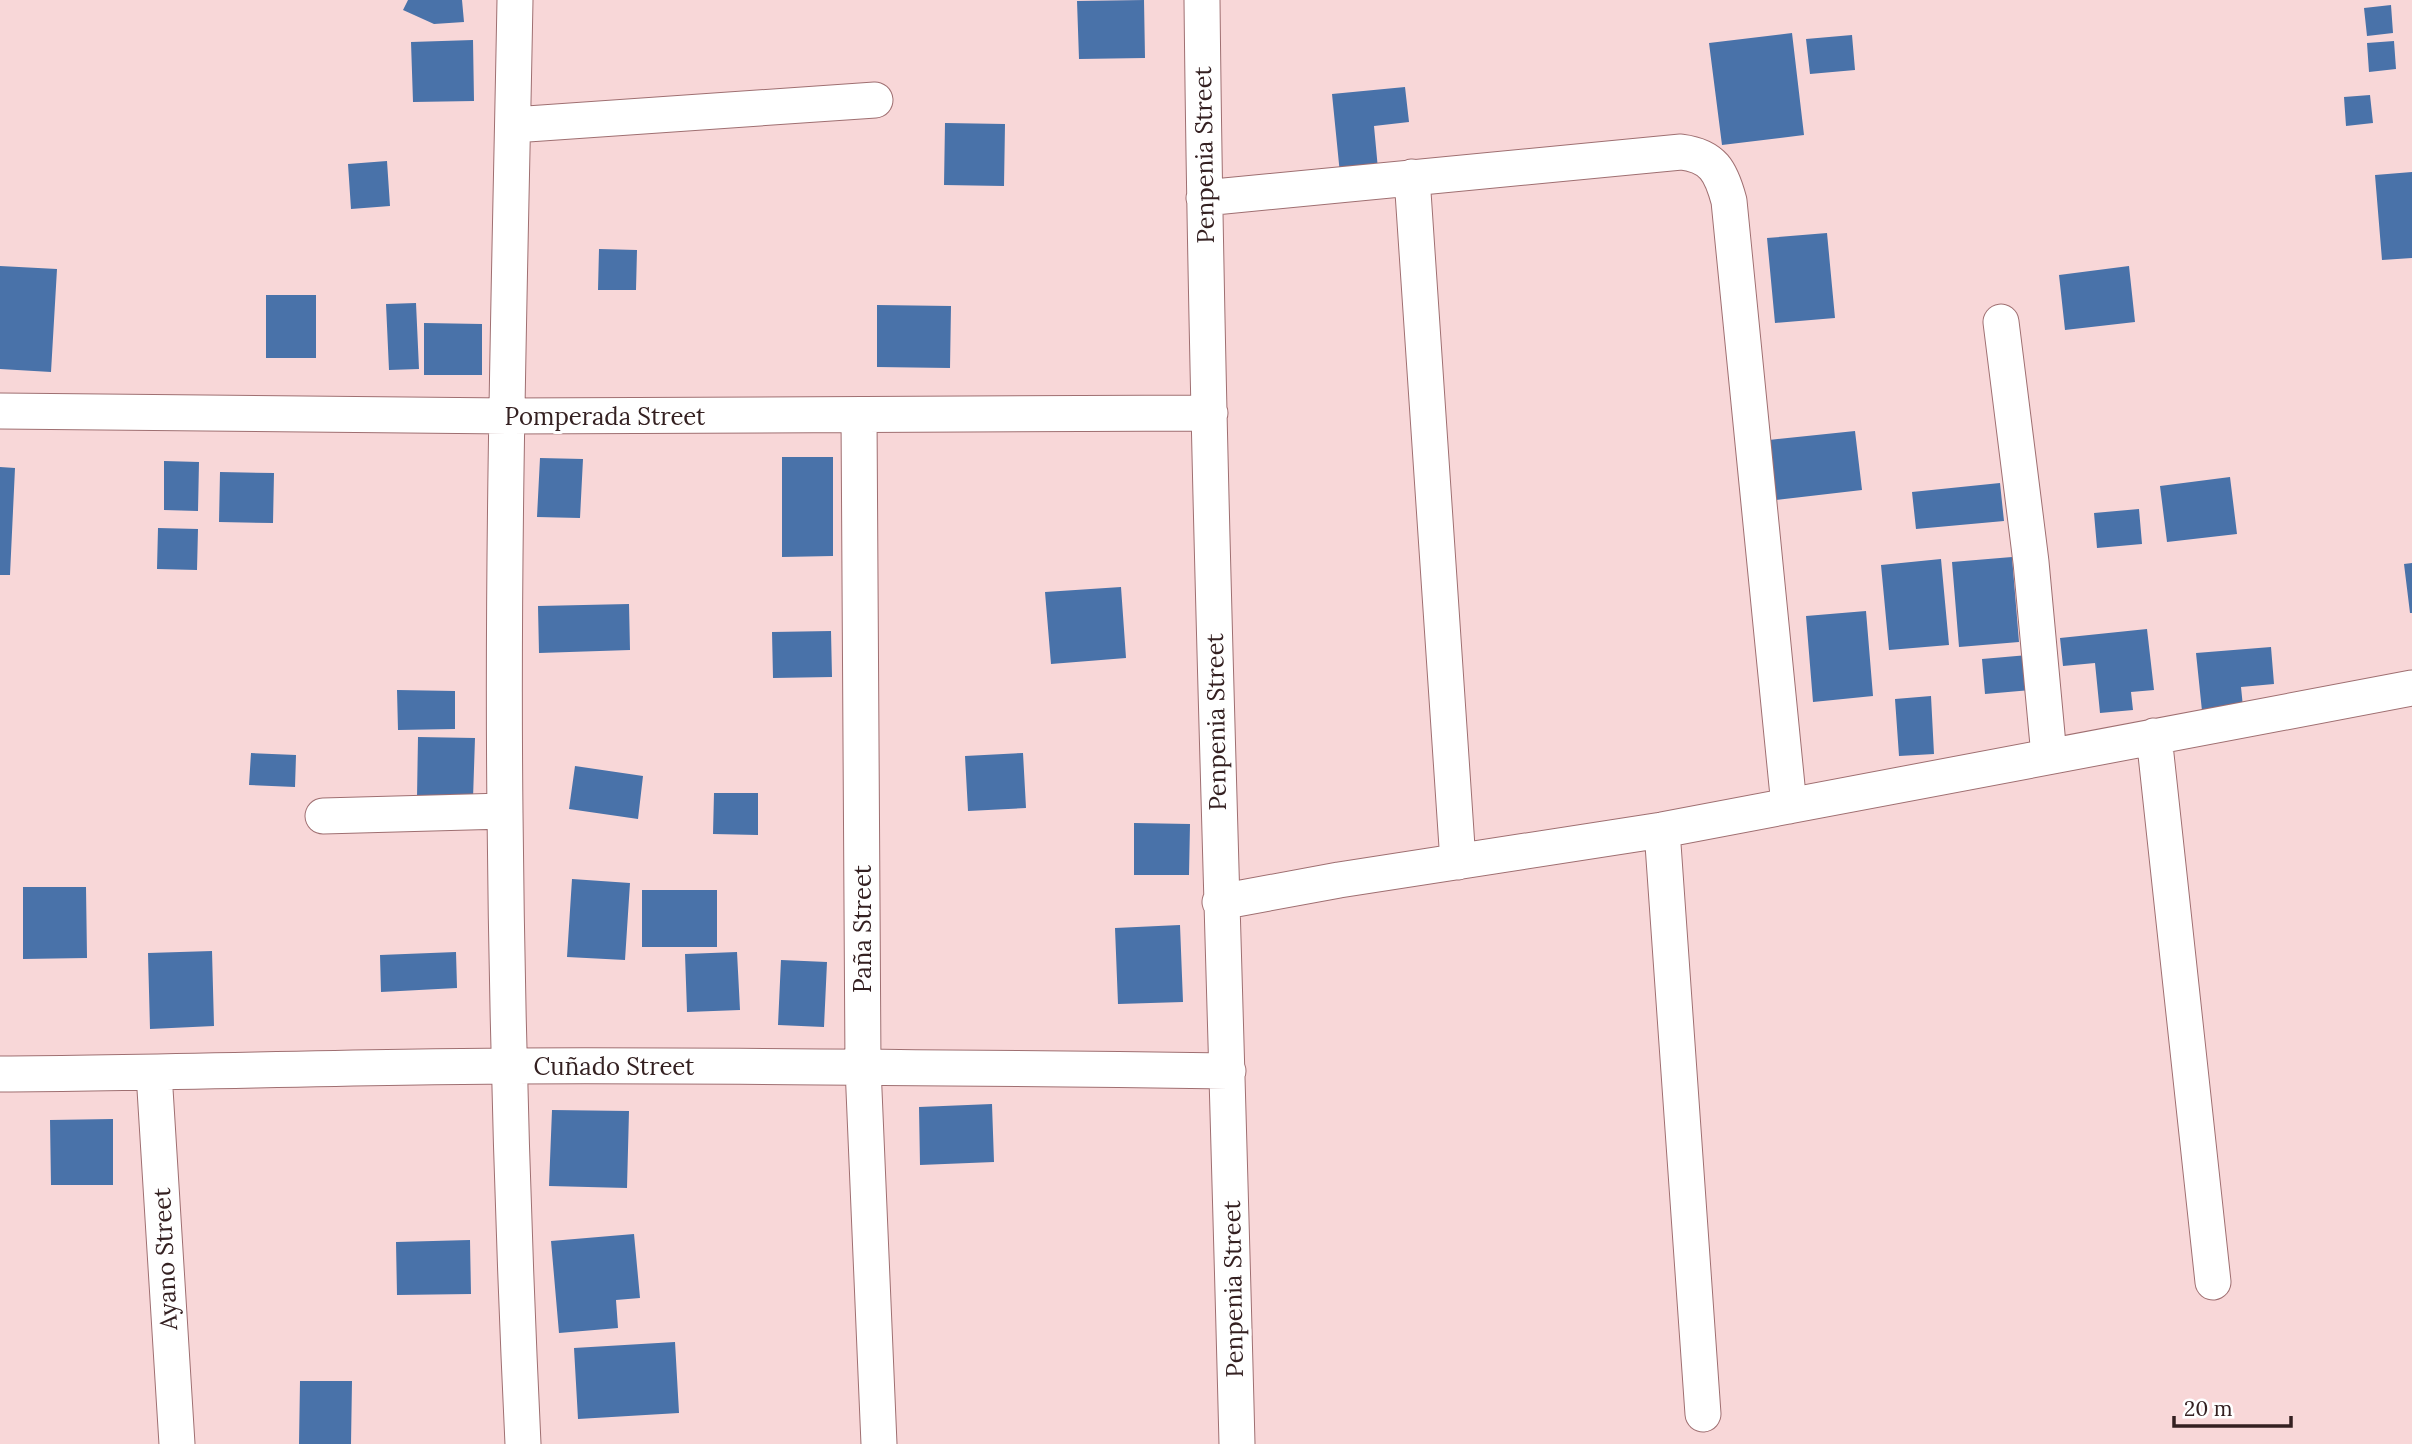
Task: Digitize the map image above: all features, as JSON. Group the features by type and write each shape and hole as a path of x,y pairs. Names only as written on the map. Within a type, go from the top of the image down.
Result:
{"street":[{"path":"515,0 505,811 510,1066 523,1444"},
{"name":"Penpenia Street","path":"1202,0 1220,902 1237,1444"},
{"path":"513,125 874,100"},
{"path":"1204,198 1681,152 1697,154 1709,160 1725,184 1729,201 1790,806"},
{"path":"1412,177 1458,862"},
{"path":"2001,322 2031,562 2049,756"},
{"name":"Pomperada Street","path":"0,411 508,416 1210,413"},
{"name":"Paña Street","path":"859,415 863,1067 879,1444"},
{"path":"1220,902 1339,880 1662,830 2412,688"},
{"path":"2154,736 2213,1282"},
{"path":"323,816 505,811"},
{"path":"1662,830 1703,1414"},
{"name":"Cuñado Street","path":"0,1074 510,1066 1227,1071"},
{"name":"Ayano Street","path":"154,1073 177,1444"}],"building":[{"path":"408,0 462,0 464,22 434,24 403,10"},
{"path":"1144,0 1145,58 1079,59 1077,1"},
{"path":"2391,5 2393,33 2367,36 2364,8"},
{"path":"1792,33 1804,135 1722,145 1709,43"},
{"path":"1852,35 1855,70 1810,74 1806,39"},
{"path":"473,40 474,101 413,102 411,42"},
{"path":"2394,41 2396,69 2369,72 2367,43"},
{"path":"1405,87 1409,122 1374,126 1379,180 1341,184 1332,94"},
{"path":"2370,95 2373,123 2346,126 2344,97"},
{"path":"945,123 1005,124 1004,186 944,185"},
{"path":"387,161 390,206 351,209 348,164"},
{"path":"2412,172 2412,258 2382,260 2375,175"},
{"path":"1827,233 1835,318 1775,323 1767,238"},
{"path":"599,249 637,250 636,290 598,290"},
{"path":"0,266 57,269 51,372 0,369"},
{"path":"2129,266 2135,322 2065,330 2059,275"},
{"path":"266,295 316,295 316,358 266,358"},
{"path":"416,303 419,369 389,370 386,304"},
{"path":"877,305 951,306 950,368 877,367"},
{"path":"424,323 482,324 482,375 424,375"},
{"path":"1855,431 1862,490 1776,500 1769,440"},
{"path":"782,457 833,457 833,556 782,557"},
{"path":"540,458 583,459 580,518 537,517"},
{"path":"164,461 199,462 198,511 164,510"},
{"path":"0,467 15,468 10,575 0,575"},
{"path":"220,472 274,473 273,523 219,522"},
{"path":"2230,477 2237,534 2167,542 2160,486"},
{"path":"2000,483 2004,521 1916,529 1912,492"},
{"path":"2139,509 2142,544 2097,548 2094,513"},
{"path":"158,528 198,529 197,570 157,569"},
{"path":"2012,557 2019,642 1959,647 1952,562"},
{"path":"1941,559 1949,645 1889,650 1881,565"},
{"path":"2412,563 2412,613 2410,613 2404,564"},
{"path":"1121,587 1126,658 1051,664 1045,592"},
{"path":"629,604 630,650 539,653 538,606"},
{"path":"1866,611 1873,696 1813,702 1806,616"},
{"path":"2147,629 2154,690 2131,692 2133,710 2100,713 2095,663 2063,666 2060,638"},
{"path":"831,631 832,677 773,678 772,632"},
{"path":"2271,647 2274,684 2241,687 2243,707 2202,711 2196,653"},
{"path":"2028,655 2031,690 1985,694 1982,659"},
{"path":"397,690 455,691 455,729 398,730"},
{"path":"1931,696 1934,754 1899,756 1895,699"},
{"path":"418,737 475,738 473,799 417,798"},
{"path":"251,753 296,755 295,787 249,785"},
{"path":"1023,753 1026,808 968,811 965,756"},
{"path":"575,766 643,776 638,819 569,809"},
{"path":"714,793 758,793 758,835 713,834"},
{"path":"1134,823 1190,824 1189,875 1134,875"},
{"path":"572,879 630,883 625,960 567,957"},
{"path":"23,887 86,887 87,958 23,959"},
{"path":"642,890 717,890 717,947 642,947"},
{"path":"1180,925 1183,1002 1118,1004 1115,928"},
{"path":"212,951 214,1026 150,1029 148,953"},
{"path":"456,952 457,988 381,992 380,955"},
{"path":"737,952 740,1010 687,1012 685,954"},
{"path":"781,960 827,962 824,1027 778,1025"},
{"path":"992,1104 994,1162 920,1165 919,1107"},
{"path":"552,1110 629,1111 627,1188 549,1186"},
{"path":"113,1119 113,1185 51,1185 50,1120"},
{"path":"634,1234 640,1298 616,1300 618,1328 559,1333 551,1241"},
{"path":"470,1240 471,1294 397,1295 396,1242"},
{"path":"675,1342 679,1413 578,1419 574,1348"},
{"path":"300,1381 352,1381 351,1444 299,1444"}]}
